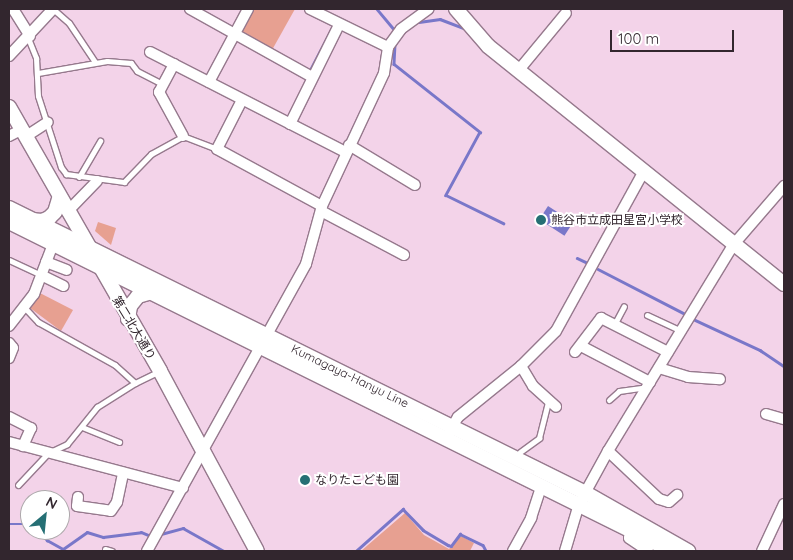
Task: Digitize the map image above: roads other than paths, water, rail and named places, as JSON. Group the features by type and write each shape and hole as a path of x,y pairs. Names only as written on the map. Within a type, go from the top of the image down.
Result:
{"main road":[{"path":"456,9 488,46 643,173 784,284"},
{"name":"第二北大通り","path":"9,107 18,134 67,212 160,371 257,551"},
{"path":"31,220 42,221 49,218 55,212 59,199"},
{"name":"Kumagaya-Hanyu Line","path":"9,208 31,220 55,238 98,265 152,292 265,342"},
{"name":"Kumagaya-Hanyu Line","path":"9,222 88,248 265,342 688,551"},
{"path":"128,319 130,306 138,296 152,292"},
{"name":"Kumagaya-Hanyu Line","path":"450,432 542,485 581,498 630,531 672,551"}],"street":[{"path":"13,9 29,37"},
{"path":"9,56 29,37 53,9"},
{"path":"190,9 312,77"},
{"path":"209,82 248,9"},
{"path":"310,9 339,25 388,47"},
{"path":"147,551 265,342 306,264 321,208 384,72 388,47 401,29 429,9"},
{"path":"518,71 566,13"},
{"path":"290,124 339,25"},
{"path":"150,52 290,124 347,149 414,184"},
{"path":"174,64 158,92 183,136"},
{"path":"242,100 217,149 404,254"},
{"path":"18,134 48,122"},
{"path":"450,432 458,417 521,366 556,331 643,173"},
{"path":"67,212 97,181"},
{"path":"565,551 581,498 608,451 734,244 784,186"},
{"path":"9,326 34,294 55,238"},
{"path":"46,262 67,270"},
{"path":"41,276 64,286"},
{"path":"649,385 578,349 601,318 668,352"},
{"path":"9,343 13,348 9,358"},
{"path":"521,366 532,386 552,404"},
{"path":"659,368 688,377 720,379"},
{"path":"766,414 784,419"},
{"path":"9,417 30,428 22,446"},
{"path":"9,442 183,488"},
{"path":"608,451 659,499 669,502 678,495"},
{"path":"78,498 77,506 111,511 117,502 123,472"},
{"path":"513,551 531,518 542,485"},
{"path":"762,551 784,504"},
{"path":"630,531 629,538 648,551"}],"lane":[{"path":"53,9 69,23 95,62"},
{"path":"29,37 38,73 36,84 61,167 66,174 97,181 124,182 150,154 183,136 217,149"},
{"path":"38,73 95,62 131,63 137,71 163,84"},
{"path":"79,178 100,141"},
{"path":"9,260 41,276"},
{"path":"614,325 624,306"},
{"path":"24,307 38,322 115,365 134,383"},
{"path":"647,315 681,331"},
{"path":"18,485 48,453 67,444 97,408 134,383 160,371"},
{"path":"609,400 619,391 649,385"},
{"path":"520,452 539,438 552,404"},
{"path":"82,427 119,442"},
{"path":"105,549 112,551"}],"waterway":[{"path":"377,9 394,29"},
{"path":"419,22 440,19 463,28"},
{"path":"310,70 332,28"},
{"path":"395,44 394,64 480,132 446,195 503,223"},
{"path":"577,258 590,264"},
{"path":"598,269 685,314"},
{"path":"695,320 760,350 784,366"},
{"path":"356,551 403,509 423,530 448,545 451,546 460,534 483,545 486,551"},
{"path":"9,524 20,524"},
{"path":"161,534 183,528 224,551"},
{"path":"47,540 63,549 87,532 103,537 141,532 151,536"}],"place":[{"name":"熊谷市立成田星宮小学校","path":"541,220"},
{"name":"なりたこども園","path":"305,480"}]}
